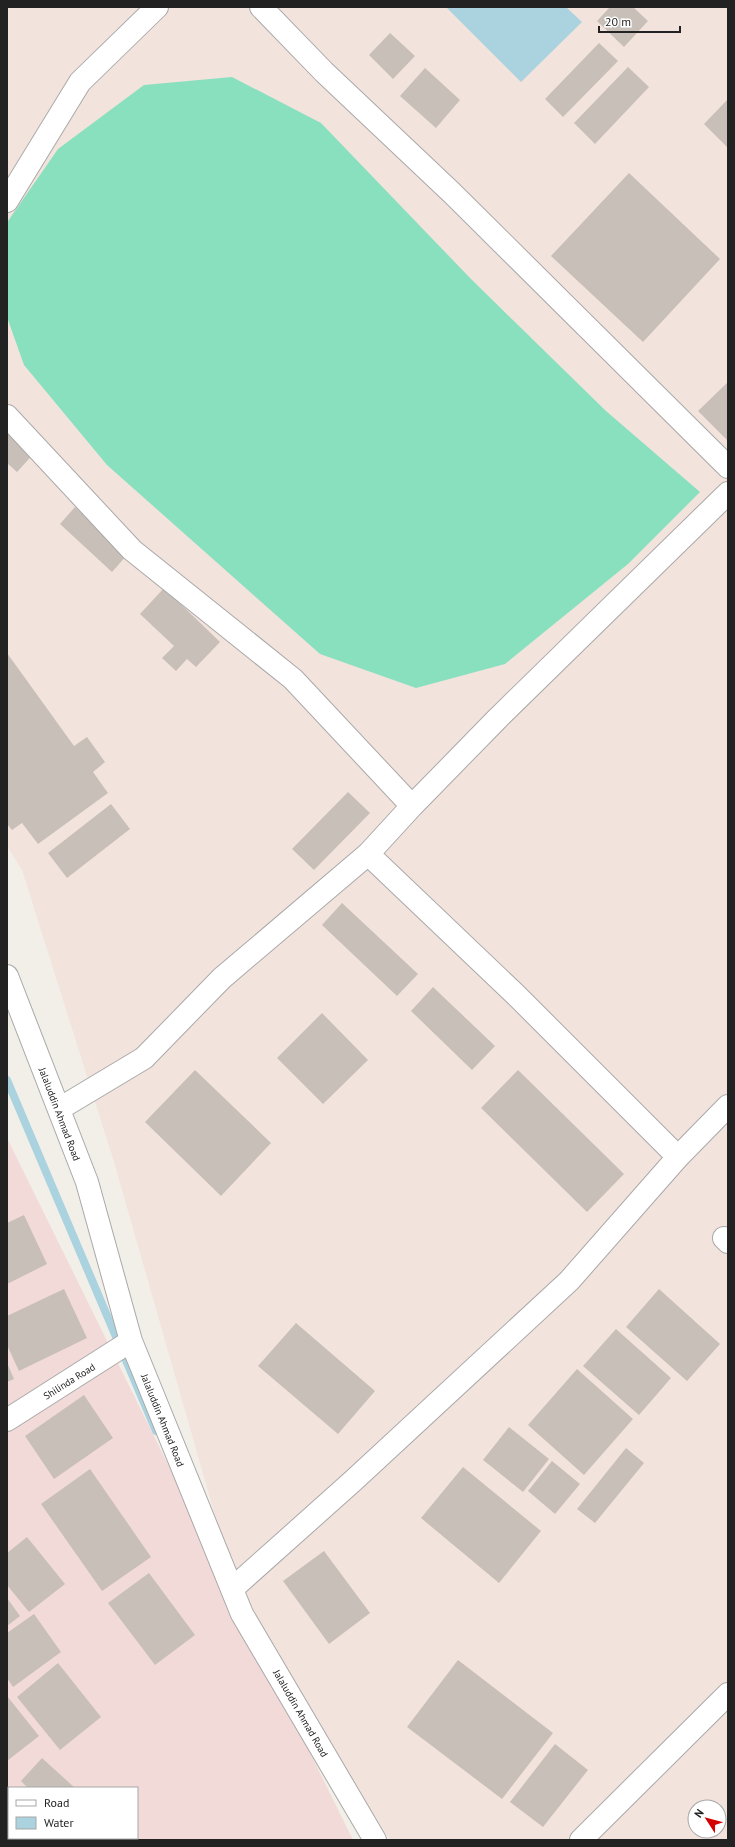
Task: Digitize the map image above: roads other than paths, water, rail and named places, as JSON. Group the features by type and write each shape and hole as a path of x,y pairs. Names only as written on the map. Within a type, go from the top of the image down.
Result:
{"street":[{"path":"7,202 80,82 157,7"},
{"path":"261,7 324,72 452,193 728,467"},
{"path":"7,416 132,550 293,679 412,806"},
{"path":"59,1109 144,1058 222,978 368,854 412,806 499,717 728,494"},
{"path":"368,854 516,995 678,1157"},
{"name":"Jalaluddin Ahmad Road","path":"7,976 87,1182 131,1341 242,1614 375,1840"},
{"path":"232,1589 360,1475 569,1281 678,1157 728,1106"},
{"name":"Shilinda Road","path":"7,1420 131,1341"},
{"path":"582,1840 726,1700"}],"water":[{"path":"446,7 566,7 582,22 521,82"}],"waterway":[{"path":"7,1080 156,1431"}]}
